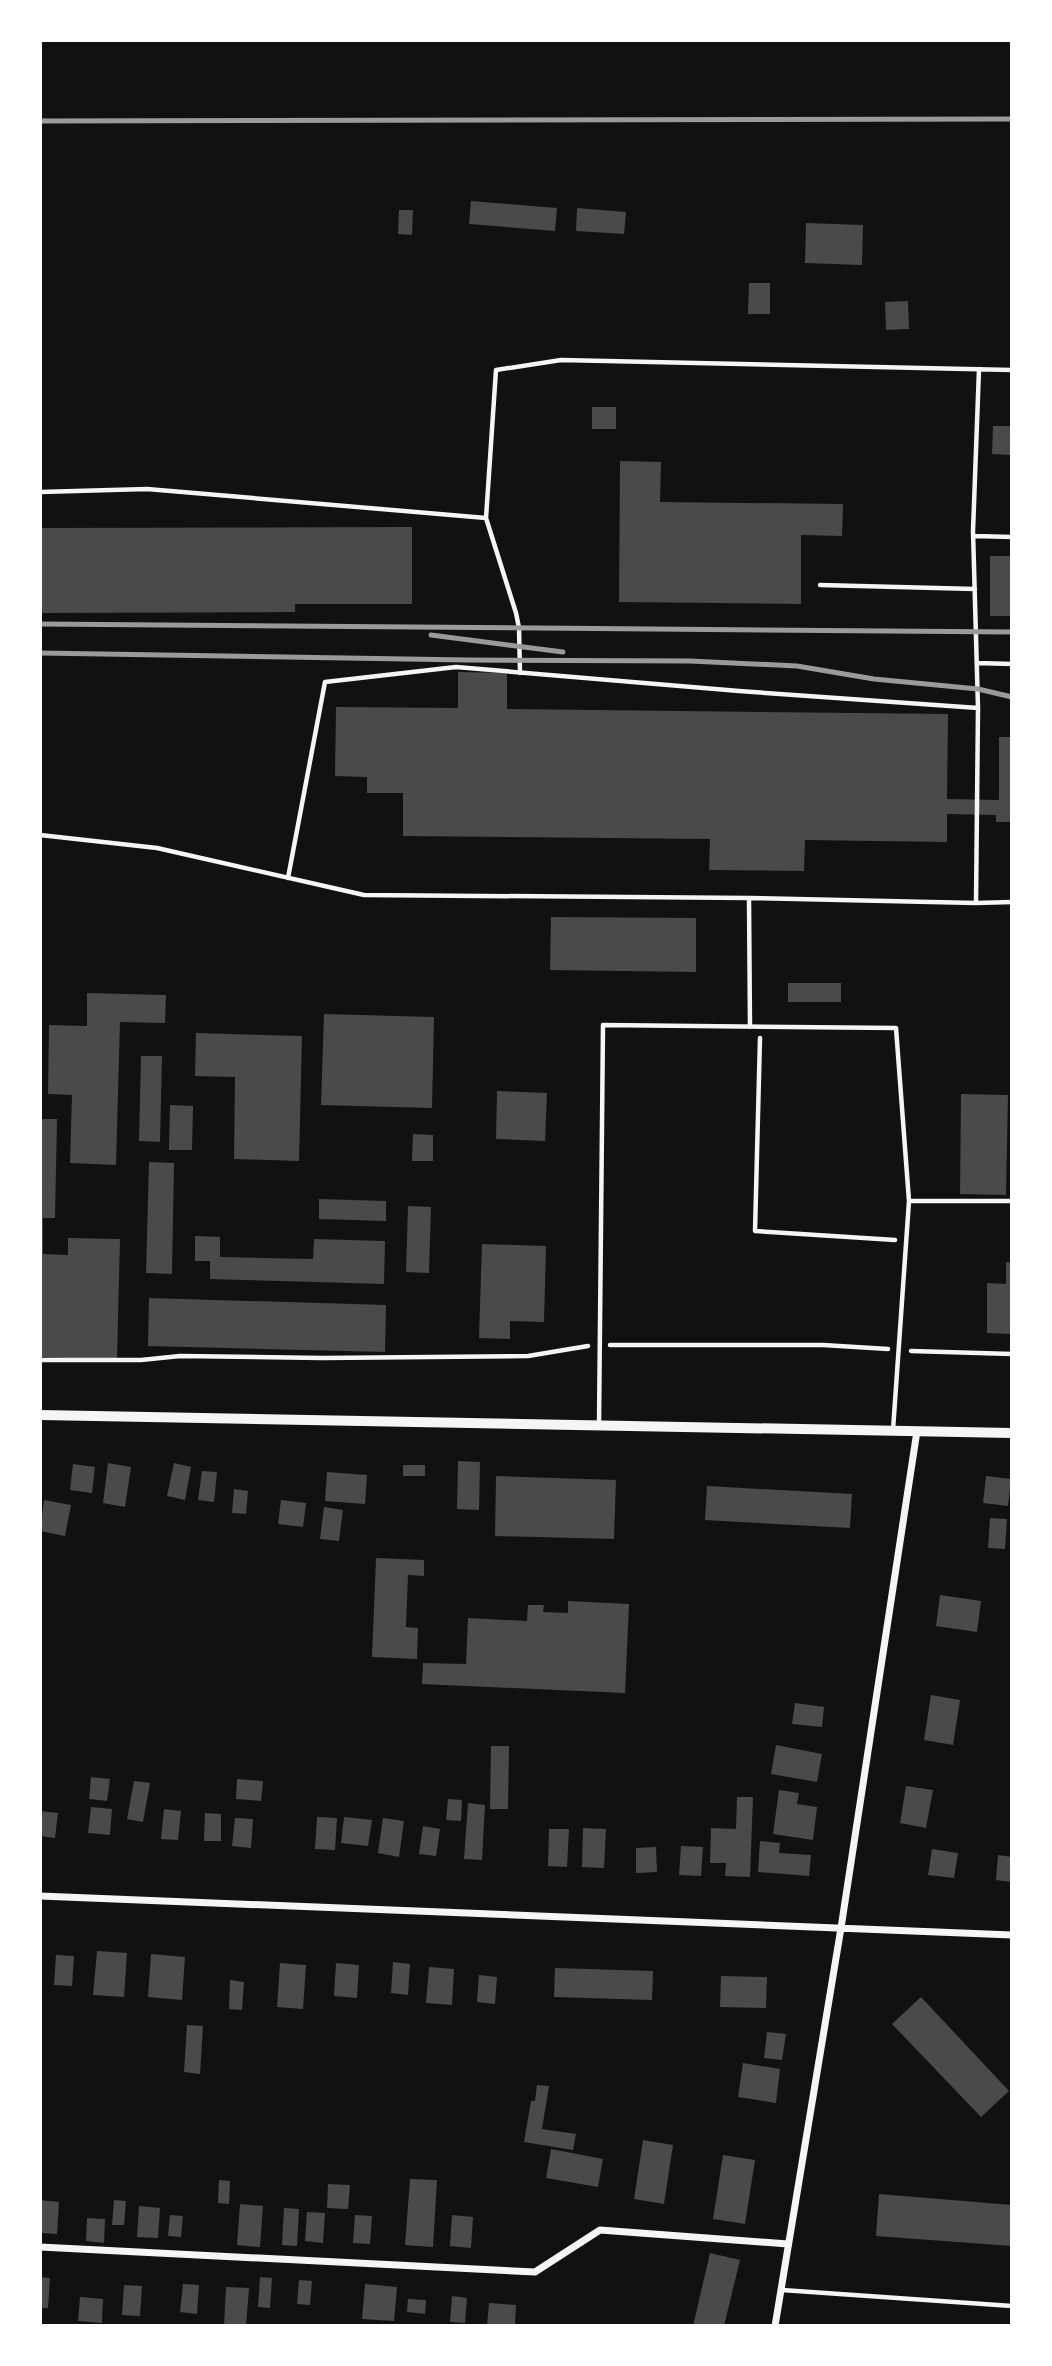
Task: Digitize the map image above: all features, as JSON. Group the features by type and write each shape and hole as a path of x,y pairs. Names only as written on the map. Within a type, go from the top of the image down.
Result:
{"street":[{"path":"40,1415 1012,1433"},
{"path":"775,2326 841,1928 917,1431"},
{"path":"40,1896 1012,1935"},
{"path":"40,2247 535,2272 600,2230 788,2244"}],"lane":[{"path":"520,673 516,612 486,518 496,370 561,360 1012,370"},
{"path":"976,903 978,708 974,536 979,369"},
{"path":"40,492 148,489 486,518"},
{"path":"974,536 1012,537"},
{"path":"820,585 975,589"},
{"path":"977,663 1012,664"},
{"path":"288,878 325,682 456,667 978,708"},
{"path":"40,835 157,848 364,895 1012,902"},
{"path":"749,898 750,1027"},
{"path":"599,1426 603,1025 896,1028 909,1201 892,1431"},
{"path":"909,1201 1012,1202"},
{"path":"781,2290 1012,2306"}],"path":[{"path":"760,1027 755,1231 906,1241"},
{"path":"40,1360 141,1360 180,1356 528,1356 600,1345 823,1345 1012,1354"}],"building":[{"path":"471,201 557,208 555,231 469,224"},
{"path":"577,208 626,212 624,234 576,231"},
{"path":"399,210 413,210 412,235 398,234"},
{"path":"806,223 863,225 862,265 805,263"},
{"path":"749,283 770,283 770,314 748,314"},
{"path":"908,301 909,329 886,330 885,302"},
{"path":"592,407 616,407 616,429 592,429"},
{"path":"993,426 1012,426 1012,455 992,454"},
{"path":"620,461 661,462 660,502 843,504 842,536 801,535 801,604 619,602"},
{"path":"412,527 412,604 295,604 295,612 40,613 40,528"},
{"path":"990,556 1012,556 1012,616 990,616"},
{"path":"458,672 507,673 507,709 948,714 947,799 999,800 999,737 1012,737 1012,822 996,822 996,815 947,814 947,842 805,840 804,871 709,870 710,839 403,836 403,793 367,793 367,777 335,776 336,707 458,708"},
{"path":"551,917 696,918 696,972 550,970"},
{"path":"788,983 841,983 841,1002 788,1002"},
{"path":"87,993 166,995 165,1023 120,1022 116,1165 70,1163 72,1095 48,1094 49,1025 87,1026"},
{"path":"324,1014 434,1017 432,1108 321,1105"},
{"path":"196,1033 302,1036 299,1161 234,1159 235,1077 195,1076"},
{"path":"141,1056 162,1056 160,1142 139,1141"},
{"path":"497,1091 547,1093 545,1141 496,1139"},
{"path":"961,1094 1008,1095 1006,1195 960,1194"},
{"path":"170,1105 193,1106 192,1150 169,1150"},
{"path":"40,1119 57,1119 55,1218 43,1218 43,1254 68,1255 68,1238 120,1239 117,1360 40,1357"},
{"path":"413,1134 433,1135 433,1161 412,1161"},
{"path":"149,1162 174,1163 172,1274 146,1273"},
{"path":"319,1199 386,1201 386,1221 319,1219"},
{"path":"408,1206 431,1207 429,1273 406,1272"},
{"path":"195,1236 220,1237 220,1257 313,1259 314,1239 385,1241 384,1284 210,1279 210,1261 195,1261"},
{"path":"482,1244 546,1246 544,1322 510,1321 510,1339 479,1338"},
{"path":"1006,1262 1012,1263 1012,1334 987,1333 987,1283 1006,1284"},
{"path":"149,1298 386,1305 385,1352 148,1346"},
{"path":"458,1461 480,1462 479,1510 457,1509"},
{"path":"108,1463 131,1467 125,1507 103,1503"},
{"path":"174,1463 191,1467 185,1500 167,1496"},
{"path":"73,1464 95,1467 92,1493 70,1490"},
{"path":"403,1465 425,1465 425,1476 403,1476"},
{"path":"202,1471 217,1472 214,1502 198,1500"},
{"path":"327,1472 367,1475 365,1504 325,1501"},
{"path":"496,1476 616,1480 614,1539 495,1536"},
{"path":"986,1476 1011,1479 1008,1506 983,1503"},
{"path":"707,1486 852,1494 850,1528 705,1520"},
{"path":"234,1489 248,1491 246,1514 232,1513"},
{"path":"44,1500 71,1505 65,1536 40,1531"},
{"path":"281,1500 306,1503 303,1527 278,1524"},
{"path":"324,1507 343,1510 339,1541 320,1539"},
{"path":"990,1518 1007,1519 1005,1549 988,1548"},
{"path":"376,1558 424,1560 424,1576 408,1575 406,1627 418,1628 417,1659 372,1657"},
{"path":"940,1595 981,1601 977,1632 936,1626"},
{"path":"568,1601 629,1604 625,1693 422,1684 423,1663 466,1664 468,1618 527,1621 528,1605 544,1605 543,1612 568,1613"},
{"path":"931,1695 960,1700 953,1745 924,1740"},
{"path":"795,1703 824,1707 822,1727 792,1724"},
{"path":"776,1745 822,1754 817,1782 771,1774"},
{"path":"491,1746 509,1746 508,1809 490,1809"},
{"path":"91,1777 110,1779 107,1801 89,1799"},
{"path":"237,1779 263,1781 261,1801 236,1799"},
{"path":"134,1781 150,1783 143,1822 127,1819"},
{"path":"906,1786 933,1790 926,1828 900,1823"},
{"path":"779,1790 799,1793 797,1804 817,1807 813,1840 773,1834"},
{"path":"737,1797 753,1797 750,1877 725,1876 726,1863 710,1863 711,1828 736,1829"},
{"path":"448,1799 462,1800 461,1821 446,1820"},
{"path":"468,1803 485,1805 482,1860 464,1859"},
{"path":"91,1807 112,1809 110,1835 88,1833"},
{"path":"164,1809 181,1811 178,1840 161,1839"},
{"path":"40,1811 58,1813 55,1838 40,1836"},
{"path":"205,1813 221,1814 221,1841 204,1841"},
{"path":"317,1817 337,1818 335,1850 315,1849"},
{"path":"344,1817 372,1820 368,1846 341,1843"},
{"path":"235,1818 253,1819 251,1848 232,1846"},
{"path":"383,1818 404,1821 399,1857 378,1853"},
{"path":"423,1826 440,1829 436,1856 419,1854"},
{"path":"583,1828 606,1829 604,1868 582,1867"},
{"path":"549,1829 569,1829 567,1867 548,1866"},
{"path":"760,1841 780,1843 779,1853 811,1855 809,1876 758,1872"},
{"path":"681,1846 703,1847 701,1876 679,1875"},
{"path":"656,1847 657,1872 636,1873 636,1848"},
{"path":"932,1849 958,1853 954,1878 928,1875"},
{"path":"998,1855 1012,1857 1012,1882 996,1880"},
{"path":"97,1951 127,1953 124,1997 93,1995"},
{"path":"151,1954 185,1957 182,2000 148,1997"},
{"path":"56,1955 74,1956 72,1986 54,1985"},
{"path":"393,1962 410,1964 408,1995 391,1993"},
{"path":"280,1963 306,1965 303,2009 277,2007"},
{"path":"336,1963 359,1965 357,1998 334,1996"},
{"path":"429,1967 454,1969 452,2005 426,2003"},
{"path":"555,1968 653,1971 652,2000 554,1997"},
{"path":"479,1975 497,1977 495,2004 477,2002"},
{"path":"721,1976 767,1977 766,2008 720,2007"},
{"path":"230,1980 244,1982 242,2010 229,2009"},
{"path":"921,1997 1009,2091 981,2117 892,2024"},
{"path":"187,2025 203,2026 200,2074 184,2072"},
{"path":"767,2032 786,2034 782,2060 764,2058"},
{"path":"743,2063 780,2069 776,2103 738,2097"},
{"path":"537,2085 549,2086 542,2129 576,2134 573,2150 524,2142 531,2101 535,2101"},
{"path":"643,2140 673,2145 664,2204 634,2199"},
{"path":"551,2149 603,2159 598,2187 546,2178"},
{"path":"723,2155 755,2160 745,2224 713,2219"},
{"path":"410,2179 437,2180 433,2247 405,2245"},
{"path":"219,2180 230,2181 229,2204 218,2203"},
{"path":"328,2184 350,2185 348,2209 327,2208"},
{"path":"879,2194 1012,2205 1012,2246 876,2236"},
{"path":"40,2200 59,2202 57,2234 40,2233"},
{"path":"114,2200 126,2201 124,2225 112,2225"},
{"path":"240,2204 263,2206 260,2247 237,2245"},
{"path":"139,2206 160,2208 158,2238 137,2237"},
{"path":"284,2208 299,2209 297,2246 282,2245"},
{"path":"307,2212 325,2213 323,2243 305,2241"},
{"path":"170,2215 183,2216 181,2237 168,2236"},
{"path":"355,2215 372,2216 370,2244 353,2243"},
{"path":"452,2215 473,2217 471,2248 450,2246"},
{"path":"87,2218 105,2219 104,2243 86,2241"},
{"path":"710,2253 740,2260 724,2326 693,2326"},
{"path":"40,2277 50,2278 48,2308 40,2308"},
{"path":"260,2277 272,2278 270,2308 258,2307"},
{"path":"299,2280 312,2281 310,2305 297,2304"},
{"path":"183,2284 199,2285 197,2314 180,2312"},
{"path":"365,2284 397,2287 394,2321 362,2319"},
{"path":"124,2285 142,2286 140,2316 122,2315"},
{"path":"226,2287 249,2288 246,2326 224,2326"},
{"path":"452,2296 467,2298 465,2323 450,2322"},
{"path":"80,2297 103,2299 102,2323 78,2321"},
{"path":"408,2299 426,2300 425,2314 407,2312"},
{"path":"489,2303 516,2305 515,2326 487,2326"}],"railway":[{"path":"40,121 1012,119"},
{"path":"40,624 1012,632"},
{"path":"431,635 563,652"},
{"path":"40,653 690,661 797,666 874,679 978,689 1012,697"}]}
